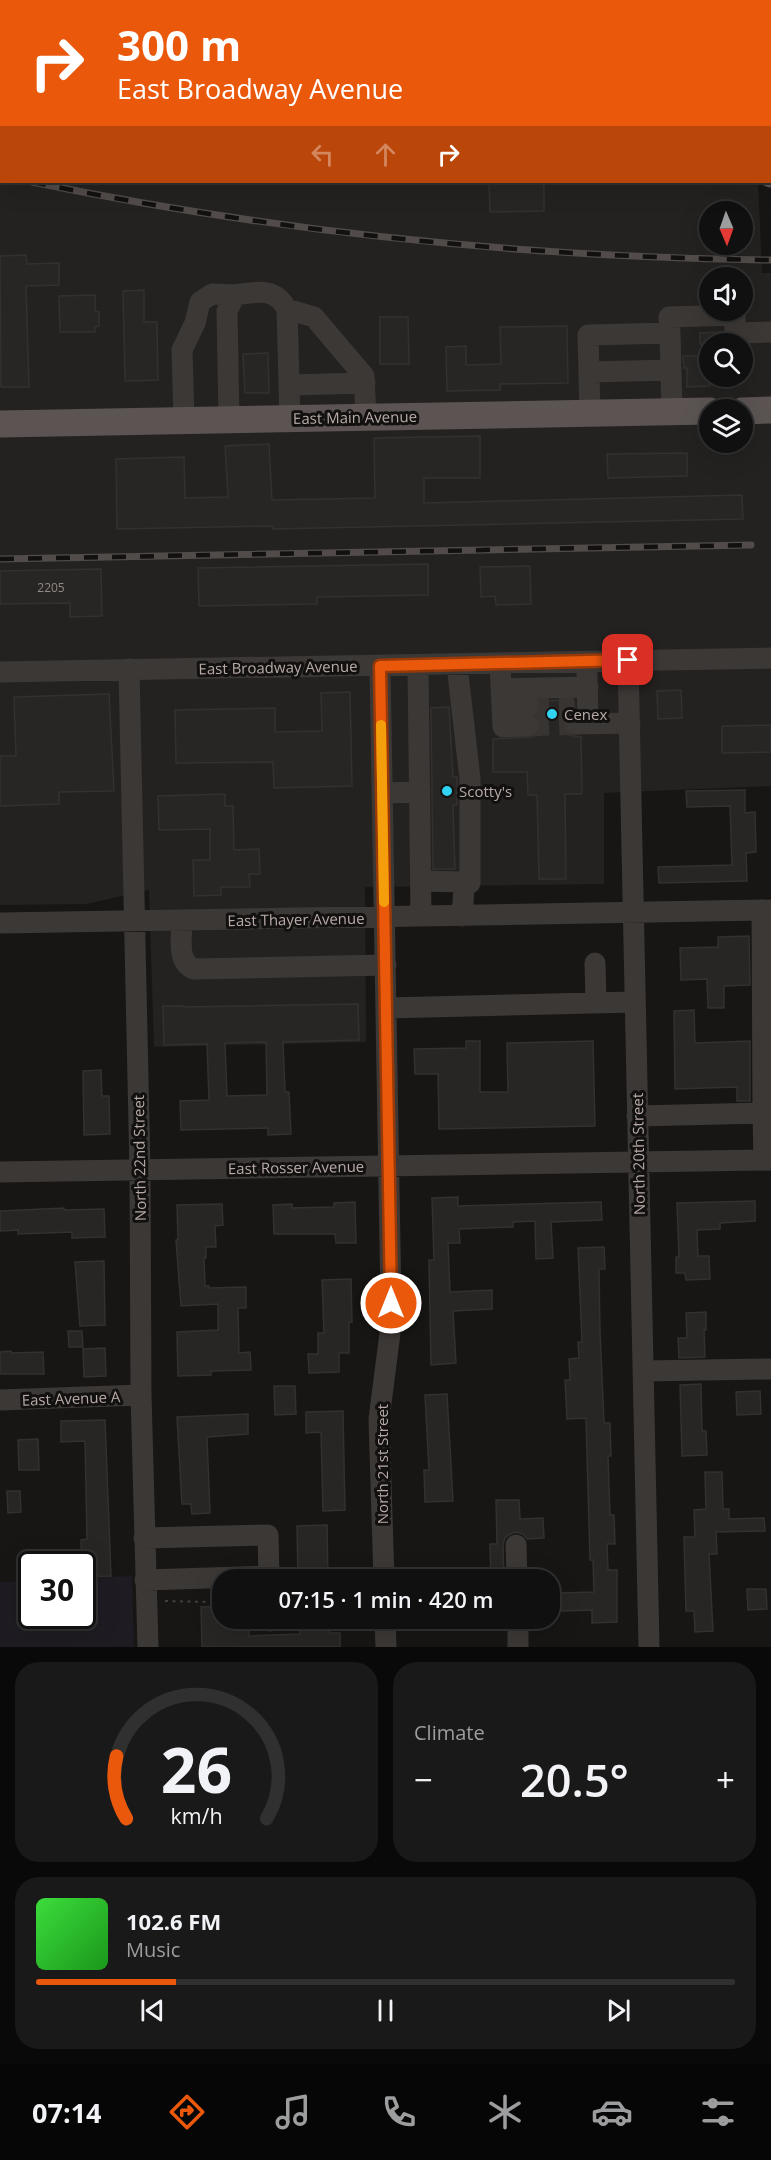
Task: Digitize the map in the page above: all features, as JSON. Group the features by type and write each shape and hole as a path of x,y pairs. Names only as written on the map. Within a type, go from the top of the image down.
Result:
{"main road":[{"path":"753,411 771,410"},
{"name":"East Main Avenue","path":"0,424 699,411"}],"street":[{"path":"184,420 182,350 195,323 200,302 212,294 263,293 278,297 287,309 290,419"},
{"path":"229,420 227,311 235,295"},
{"path":"287,309 314,317 364,376 366,417"},
{"path":"670,325 672,412"},
{"path":"590,413 588,335 670,325 771,332"},
{"path":"589,372 671,370"},
{"path":"289,385 365,383"},
{"name":"East Broadway Avenue","path":"0,672 771,658"},
{"name":"North 20th Street","path":"628,660 649,1647"},
{"path":"583,709 586,661"},
{"path":"422,881 462,885 470,882 470,779 457,664"},
{"path":"500,664 503,727 528,716"},
{"path":"418,665 421,916"},
{"name":"North 21st Street","path":"380,666 391,1317 380,1403 379,1437 384,1569"},
{"name":"North 22nd Street","path":"129,669 140,1170 141,1395 148,1647"},
{"path":"502,698 583,709 630,723"},
{"path":"382,793 420,792"},
{"path":"462,885 462,916"},
{"path":"766,910 767,1018 764,1113 768,1160"},
{"name":"East Thayer Avenue","path":"0,923 766,910"},
{"path":"182,921 182,958 187,965 195,969 386,965"},
{"path":"595,963 596,1003"},
{"path":"386,1008 635,1002"},
{"path":"638,1116 764,1113"},
{"name":"East Rosser Avenue","path":"0,1172 768,1160"},
{"path":"643,1371 771,1369"},
{"name":"East Avenue A","path":"0,1400 141,1395"},
{"path":"144,1538 268,1535 269,1569"},
{"path":"516,1545 517,1569"},
{"path":"145,1580 212,1579"},
{"path":"385,1629 386,1647"},
{"path":"518,1629 518,1647"}],"path":[{"path":"163,1601 209,1602"}],"shaded area":[{"path":"0,183 758,183 762,273 771,273 771,786 604,793 604,884 365,887 366,1042 154,1047 149,890 86,904 0,905"},
{"path":"132,1576 134,1647 0,1647 0,1582 18,1581 18,1629 96,1629 96,1577"}],"building":[{"path":"489,183 544,183 544,211 490,212"},
{"path":"26,255 27,264 59,263 59,285 26,286 29,387 1,387 0,256"},
{"path":"144,290 144,322 157,322 158,380 125,381 123,291"},
{"path":"95,295 95,311 99,312 99,326 95,327 95,332 60,332 59,296"},
{"path":"380,317 408,317 409,364 380,364"},
{"path":"567,326 568,383 500,384 500,390 447,391 446,347 466,346 466,365 501,364 500,327"},
{"path":"268,353 269,393 245,393 243,354"},
{"path":"683,356 699,356 699,386 687,387 687,368 684,368"},
{"path":"480,436 480,478 424,478 424,503 742,495 743,519 273,529 273,526 117,529 116,459 184,457 185,498 228,497 225,446 269,444 272,500 375,498 374,438"},
{"path":"687,453 687,476 608,478 607,454"},
{"path":"428,564 428,595 317,597 317,604 199,606 198,568"},
{"path":"530,566 531,604 496,605 495,596 481,597 480,567"},
{"path":"101,569 102,616 70,617 70,603 0,604 0,571"},
{"path":"681,690 682,718 658,719 657,691"},
{"path":"350,692 352,786 274,788 273,762 176,763 175,710 275,708 275,732 322,731 321,693"},
{"path":"109,694 114,791 59,792 59,804 0,806 0,756 16,756 14,697"},
{"path":"574,700 575,711 564,717 562,725 568,735 581,737 582,794 565,794 566,879 539,879 537,795 528,795 527,772 493,772 493,739 534,737 541,726 535,716 541,707 539,701"},
{"path":"449,707 453,777 457,777 457,805 453,805 455,869 433,869 431,708"},
{"path":"771,725 771,752 722,753 722,726"},
{"path":"745,790 745,813 755,812 756,852 746,853 747,881 659,883 658,867 732,865 730,806 687,807 686,791"},
{"path":"225,794 225,806 233,806 234,850 259,849 260,874 249,874 250,887 221,887 221,895 194,896 193,860 210,860 210,829 159,830 158,796"},
{"path":"749,936 750,985 724,986 724,1008 708,1008 707,979 681,980 680,948 718,947 718,937"},
{"path":"358,1004 359,1040 283,1042 285,1092 289,1092 291,1134 268,1135 268,1128 181,1130 180,1101 209,1100 207,1044 164,1045 163,1006","holes":["266,1042 267,1095 227,1096 225,1043"]},
{"path":"694,1010 695,1043 750,1041 750,1101 737,1101 737,1087 675,1089 674,1011"},
{"path":"466,1041 480,1041 480,1092 508,1092 507,1043 593,1041 595,1126 439,1129 438,1074 415,1074 414,1049 466,1048"},
{"path":"101,1070 102,1096 109,1096 110,1134 84,1135 83,1071"},
{"path":"458,1197 458,1206 601,1202 602,1220 551,1222 553,1258 536,1259 535,1221 513,1222 513,1227 459,1229 460,1243 448,1243 450,1292 492,1290 492,1309 453,1311 456,1363 431,1365 429,1260 434,1260 432,1198"},
{"path":"755,1201 755,1221 720,1223 720,1229 697,1230 698,1256 709,1256 710,1279 686,1280 685,1273 676,1273 676,1257 679,1257 677,1203"},
{"path":"355,1202 356,1243 336,1243 335,1234 274,1234 273,1205 292,1204 292,1208 334,1207 334,1203"},
{"path":"222,1204 223,1225 215,1226 216,1247 206,1247 205,1286 209,1288 246,1287 246,1308 238,1308 239,1353 250,1352 251,1370 211,1371 211,1375 178,1376 177,1332 218,1330 218,1304 181,1306 176,1240 178,1240 177,1205"},
{"path":"64,1208 64,1210 104,1209 105,1237 72,1238 72,1232 18,1234 18,1230 0,1231 0,1211"},
{"path":"604,1247 605,1269 599,1269 600,1332 604,1423 610,1423 611,1456 608,1456 610,1515 614,1515 615,1544 607,1544 608,1570 617,1570 617,1622 592,1623 592,1610 561,1611 560,1593 594,1592 593,1560 590,1560 586,1418 567,1419 565,1380 570,1380 569,1359 579,1358 578,1342 582,1342 578,1248"},
{"path":"104,1261 105,1325 80,1326 75,1262"},
{"path":"351,1279 352,1322 349,1322 349,1353 339,1353 339,1372 309,1373 308,1354 318,1354 318,1333 324,1333 322,1280"},
{"path":"706,1312 705,1357 679,1358 678,1338 687,1338 686,1313"},
{"path":"68,1331 82,1331 83,1347 69,1347"},
{"path":"105,1348 106,1376 84,1377 83,1349"},
{"path":"11,1351 11,1353 43,1352 44,1374 0,1374 0,1352"},
{"path":"701,1384 702,1431 706,1431 707,1455 682,1456 680,1385"},
{"path":"274,1386 295,1386 296,1414 275,1415"},
{"path":"760,1391 761,1414 737,1415 736,1392"},
{"path":"447,1394 453,1501 425,1502 424,1470 429,1470 425,1395"},
{"path":"343,1411 345,1510 323,1511 321,1432 306,1433 306,1412"},
{"path":"248,1414 248,1434 207,1437 210,1513 192,1514 191,1504 182,1504 177,1417"},
{"path":"105,1420 111,1576 96,1577 96,1551 81,1551 81,1540 87,1539 85,1441 61,1442 61,1421"},
{"path":"38,1439 39,1470 19,1470 18,1440"},
{"path":"705,1472 722,1472 723,1509 729,1509 729,1519 764,1518 765,1531 716,1532 717,1554 709,1554 713,1631 695,1632 694,1611 686,1611 684,1537 695,1537 694,1510 706,1509"},
{"path":"7,1491 20,1491 21,1512 8,1513"},
{"path":"496,1500 519,1500 520,1519 543,1518 544,1538 527,1539 523,1534 516,1532 505,1538 504,1569 491,1569 490,1544 497,1544"},
{"path":"327,1525 328,1569 298,1569 297,1526"},
{"path":"747,1589 766,1589 767,1609 748,1610"},
{"path":"212,1606 212,1629 249,1629 249,1636 300,1634 300,1629 330,1629 330,1633 340,1633 340,1647 202,1647 201,1607"}],"tunnel":[{"path":"528,706 574,705"},
{"path":"528,726 575,724"}],"railway":[{"path":"37,183 215,215 400,239 585,254 771,260"},
{"path":"0,559 751,545"}],"slow traffic":[{"path":"381,725 384,902"}],"place":[{"name":"Cenex","path":"552,714"},
{"name":"Scotty's","path":"447,791"}],"route":[{"path":"391,1303 380,666 628,660"}]}
